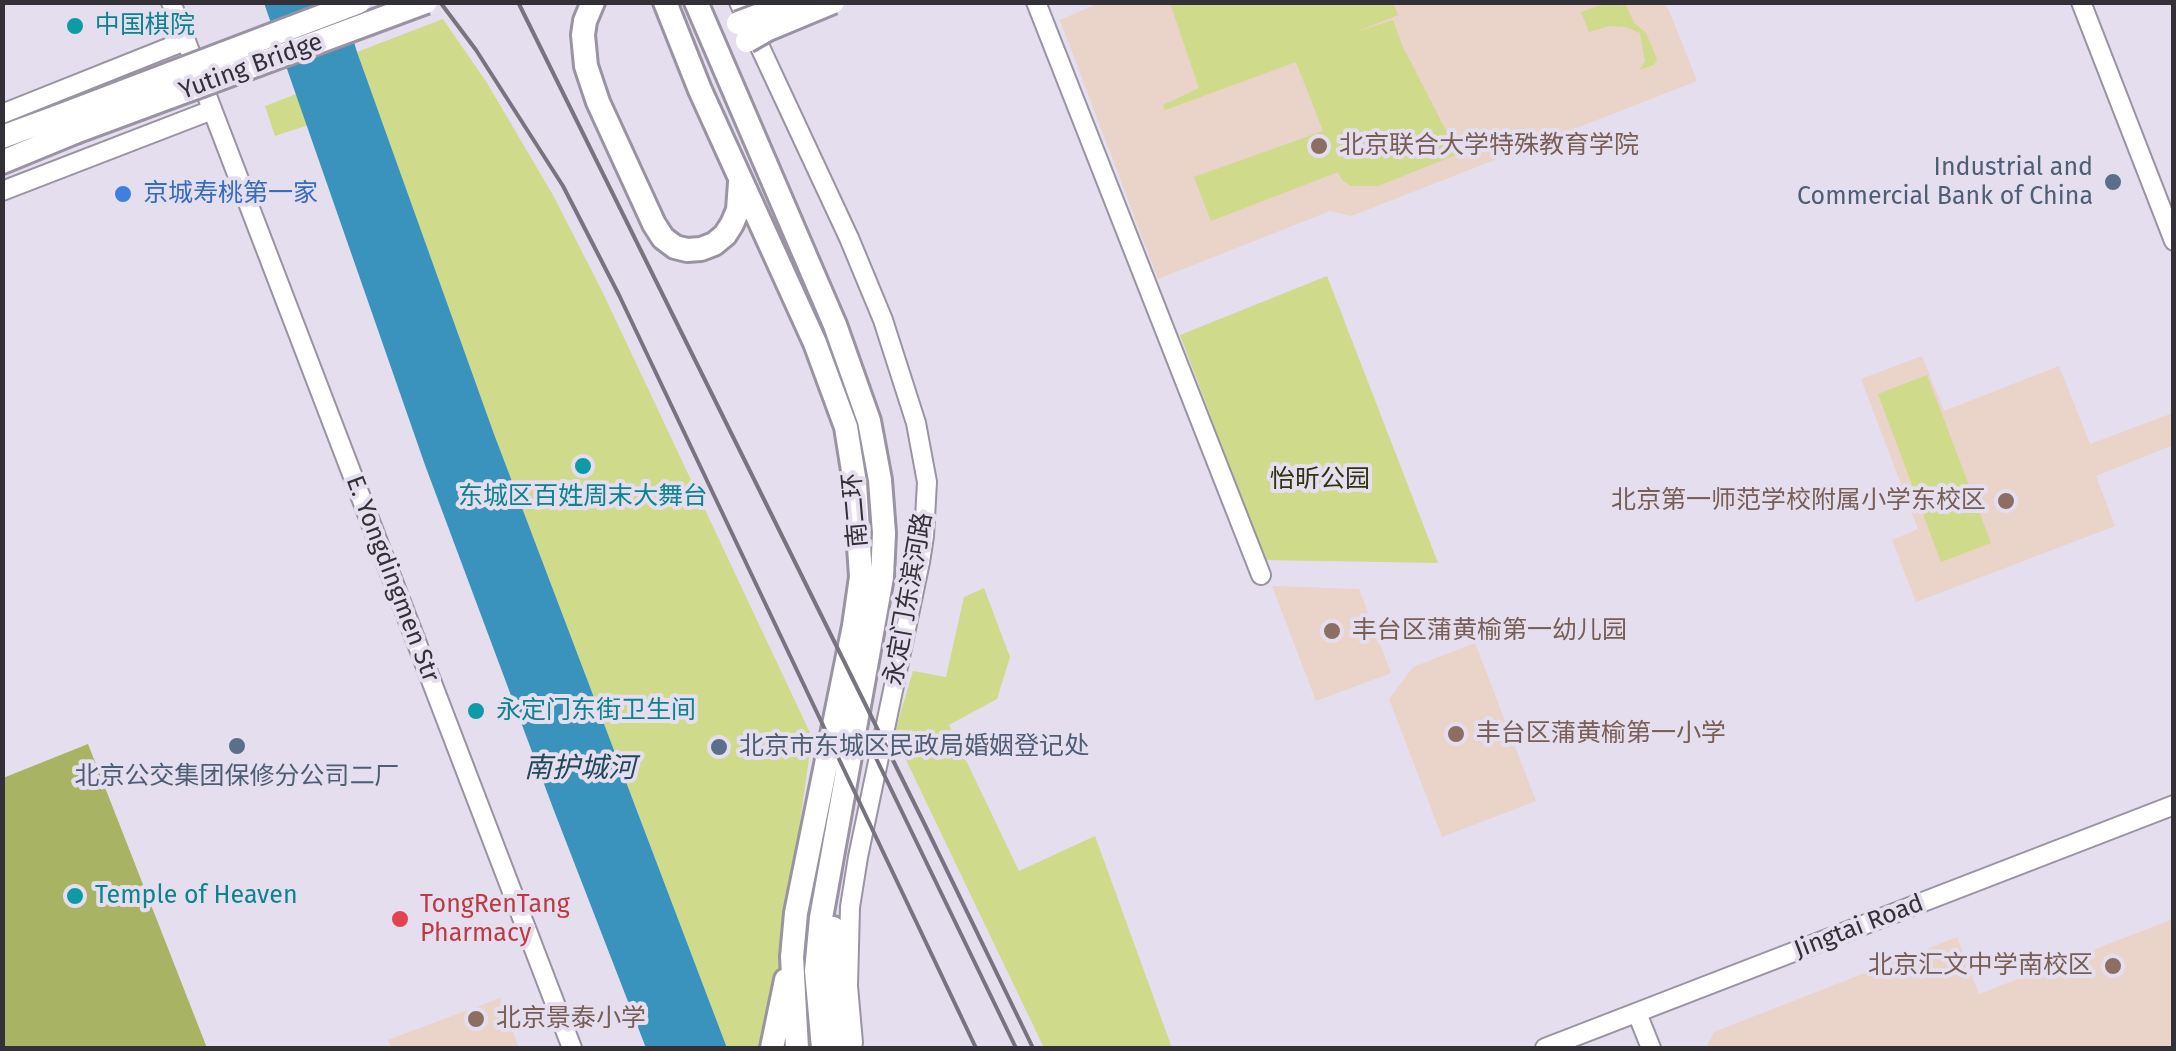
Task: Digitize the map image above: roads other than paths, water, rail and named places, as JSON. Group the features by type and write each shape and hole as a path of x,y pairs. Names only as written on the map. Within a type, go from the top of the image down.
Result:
{"main road":[{"name":"Yuting Bridge","path":"71,122 426,2"},
{"path":"592,2 583,35 586,66 606,119 663,238 687,250 714,244 725,235 738,210 740,178"},
{"name":"南二环","path":"665,2 700,90 815,343 846,426 855,483 862,577 796,913 792,957 797,1048"},
{"path":"697,2 720,21 768,29 833,2"},
{"name":"南二环","path":"697,2 835,324 869,421 880,480 882,577 820,918 816,972 823,1048"},
{"path":"741,22 792,2"},
{"name":"Yuting Bridge","path":"71,122 361,8"},
{"path":"738,103 735,79 741,22"},
{"path":"2,138 71,122"},
{"path":"2,162 71,122"},
{"path":"832,855 833,977 845,1048"},
{"path":"772,1048 792,957"}],"street":[{"name":"E. Yongdingmen Str","path":"170,2 572,1048"},
{"path":"198,75 361,8 395,2"},
{"path":"1036,2 1262,575"},
{"path":"2081,2 2174,241"},
{"name":"永定门东滨河路","path":"741,22 849,238 884,320 916,422 926,482 920,562 850,906 848,986 853,1048"},
{"path":"2,114 185,41"},
{"path":"132,62 159,132"},
{"path":"2,191 212,110"},
{"name":"Jingtai Road","path":"1544,1048 2174,805"},
{"path":"1637,1013 1650,1048"}],"water":[{"name":"南护城河","path":"264,3 342,3 494,434 727,1048 646,1048 425,465"}],"railway":[{"path":"440,2 476,50 563,186 619,295 976,1048"},
{"path":"518,2 1033,1048"},
{"path":"875,756 1016,1048"}],"place":[{"name":"中国棋院","path":"75,26"},
{"name":"北京联合大学特殊教育学院","path":"1319,146"},
{"name":"Industrial and Commercial Bank of China","path":"2113,182"},
{"name":"京城寿桃第一家","path":"123,194"},
{"name":"东城区百姓周末大舞台","path":"583,466"},
{"name":"北京第一师范学校附属小学东校区","path":"2006,501"},
{"name":"丰台区蒲黄榆第一幼儿园","path":"1332,631"},
{"name":"永定门东街卫生间","path":"476,711"},
{"name":"丰台区蒲黄榆第一小学","path":"1456,734"},
{"name":"北京公交集团保修分公司二厂","path":"237,746"},
{"name":"北京市东城区民政局婚姻登记处","path":"719,747"},
{"name":"Temple of Heaven","path":"75,896"},
{"name":"TongRenTang Pharmacy","path":"400,919"},
{"name":"北京汇文中学南校区","path":"2113,966"},
{"name":"北京景泰小学","path":"476,1019"}],"park label":[{"name":"怡昕公园","path":"1320,480"}]}
